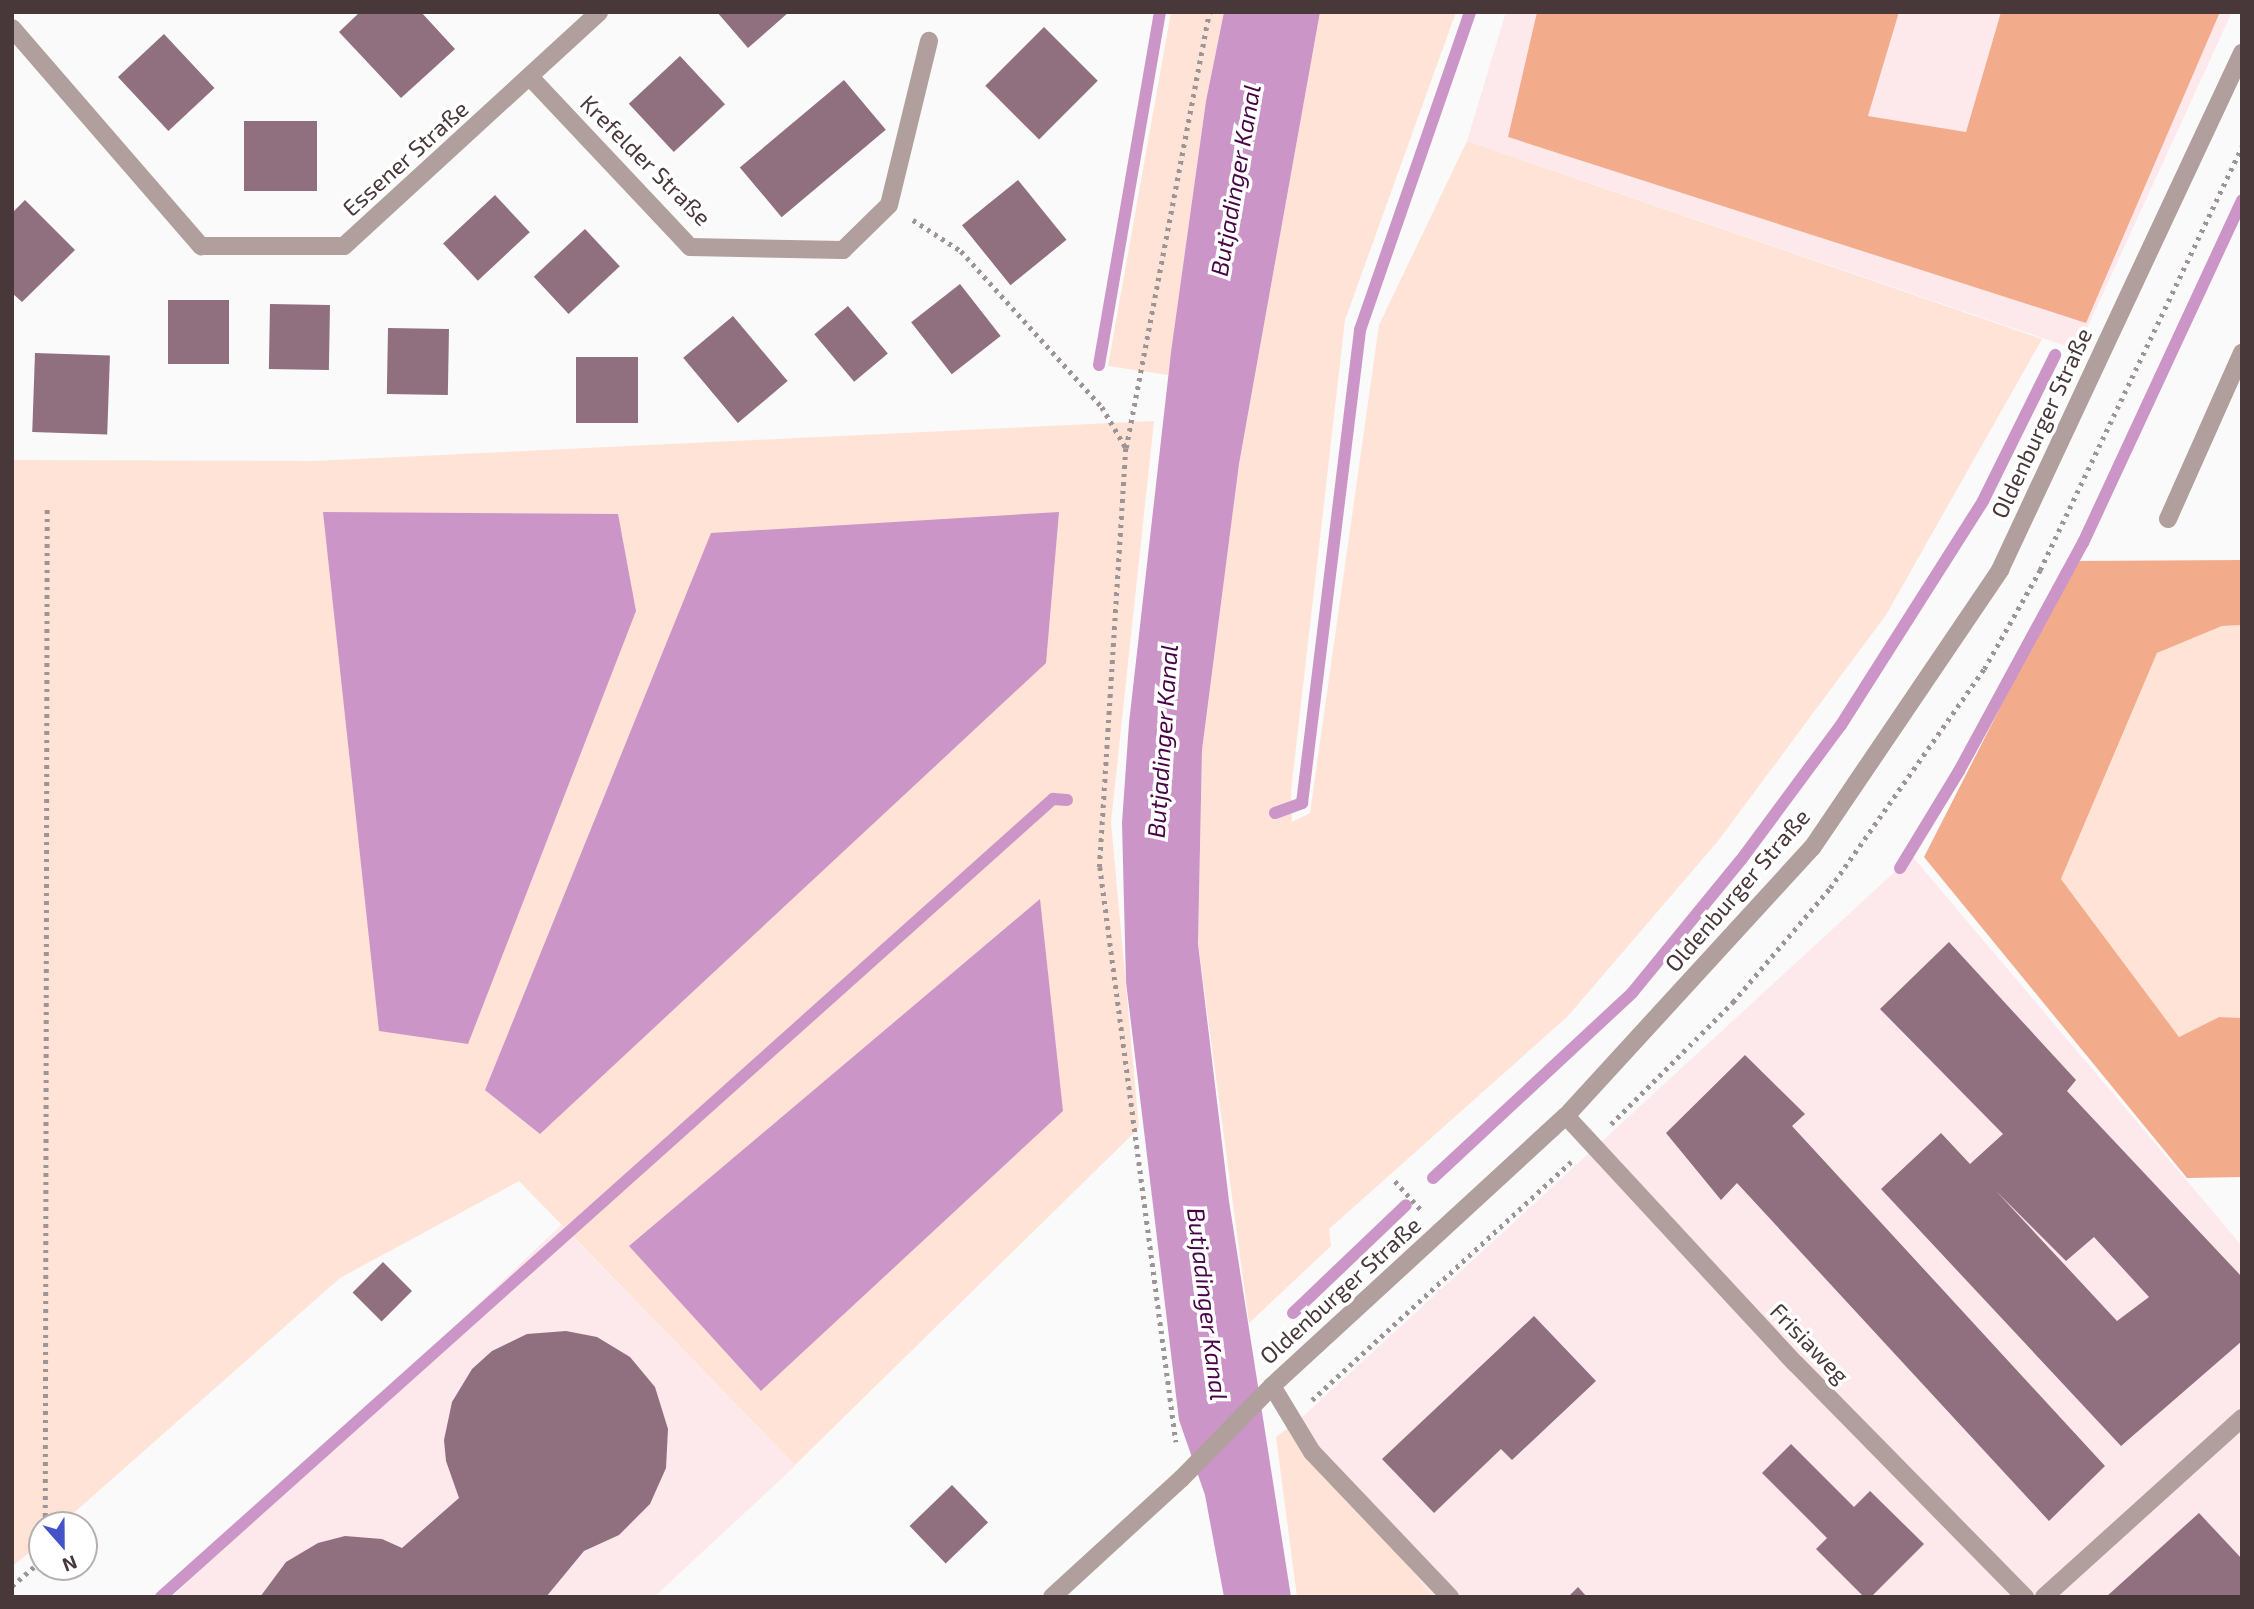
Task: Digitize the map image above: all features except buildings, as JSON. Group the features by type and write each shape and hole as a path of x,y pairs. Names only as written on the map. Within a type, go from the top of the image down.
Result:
{"street":[{"name":"Essener Straße","path":"12,28 201,246 344,246 599,12"},
{"path":"889,205 929,41"},
{"name":"Oldenburger Straße","path":"1052,1597 1181,1479 1272,1386 1566,1116 1812,848 2000,570 2242,52"},
{"name":"Krefelder Straße","path":"530,77 690,247 843,250 889,205"},
{"path":"2168,519 2242,353"},
{"name":"Frisiaweg","path":"1566,1116 1796,1364 2025,1597"},
{"path":"1272,1386 1312,1452 1450,1597"},
{"path":"2044,1597 2242,1418"}],"path":[{"path":"1181,1479 1100,867 1126,448 1209,12"},
{"path":"889,205 961,251 1102,407 1126,448"},
{"path":"46,1511 47,509"},
{"path":"1395,1181 1441,1231"},
{"path":"12,1586 28,1572"}],"shaded area":[{"path":"1171,12 1224,12 1206,101 1168,375 1108,366"},
{"path":"1320,12 1456,12 1345,320 1291,791 1292,822 1310,813 1379,325 1467,141 2042,339 1886,615 1718,841 1568,1016 1329,1229 1331,1246 1249,1323 1198,944 1202,750 1239,464"},
{"path":"1506,12 1537,12 1508,137 2085,322 2220,12 2232,12 2077,350 1467,141"},
{"path":"1537,12 1899,12 1868,116 1966,132 2001,12 2220,12 2086,323 1508,137"},
{"path":"1899,12 2001,12 1966,132 1868,116"},
{"path":"1154,421 1111,822 1139,1128 795,1465 519,1181 340,1278 76,1511 28,1511 28,1553 12,1567 12,460 313,461"},
{"path":"2242,560 2242,625 2222,626 2157,653 2061,879 2179,1037 2219,1017 2242,1018 2242,1177 2187,1178 1924,857 2075,561"},
{"path":"2242,625 2242,1018 2219,1017 2179,1037 2061,879 2157,653 2222,626"},
{"path":"1912,856 2242,1246 2242,1597 1432,1597 1299,1420"},
{"path":"561,1225 795,1465 793,1468 654,1597 172,1597"},
{"path":"1299,1420 1432,1597 1297,1597 1276,1437"}],"water":[{"name":"Butjadinger Kanal","path":"1224,12 1320,12 1239,464 1202,750 1198,944 1229,1201 1291,1597 1224,1597 1205,1495 1179,1420 1126,982 1122,823 1129,723 1171,352 1206,101"},
{"path":"323,512 618,514 636,611 468,1044 379,1031"},
{"path":"1059,512 1046,663 540,1134 485,1090 711,533"},
{"path":"1040,899 1063,1111 761,1391 629,1246"}],"waterway":[{"path":"1099,365 1160,12"},
{"path":"1275,813 1302,803 1360,330 1470,12"},
{"path":"1900,868 1959,771 2083,543 2242,200"},
{"path":"1433,1178 1632,993 1741,860 1841,725 1983,501 2055,355"},
{"path":"161,1597 1053,799 1067,800"},
{"path":"1293,1313 1406,1205"}]}
